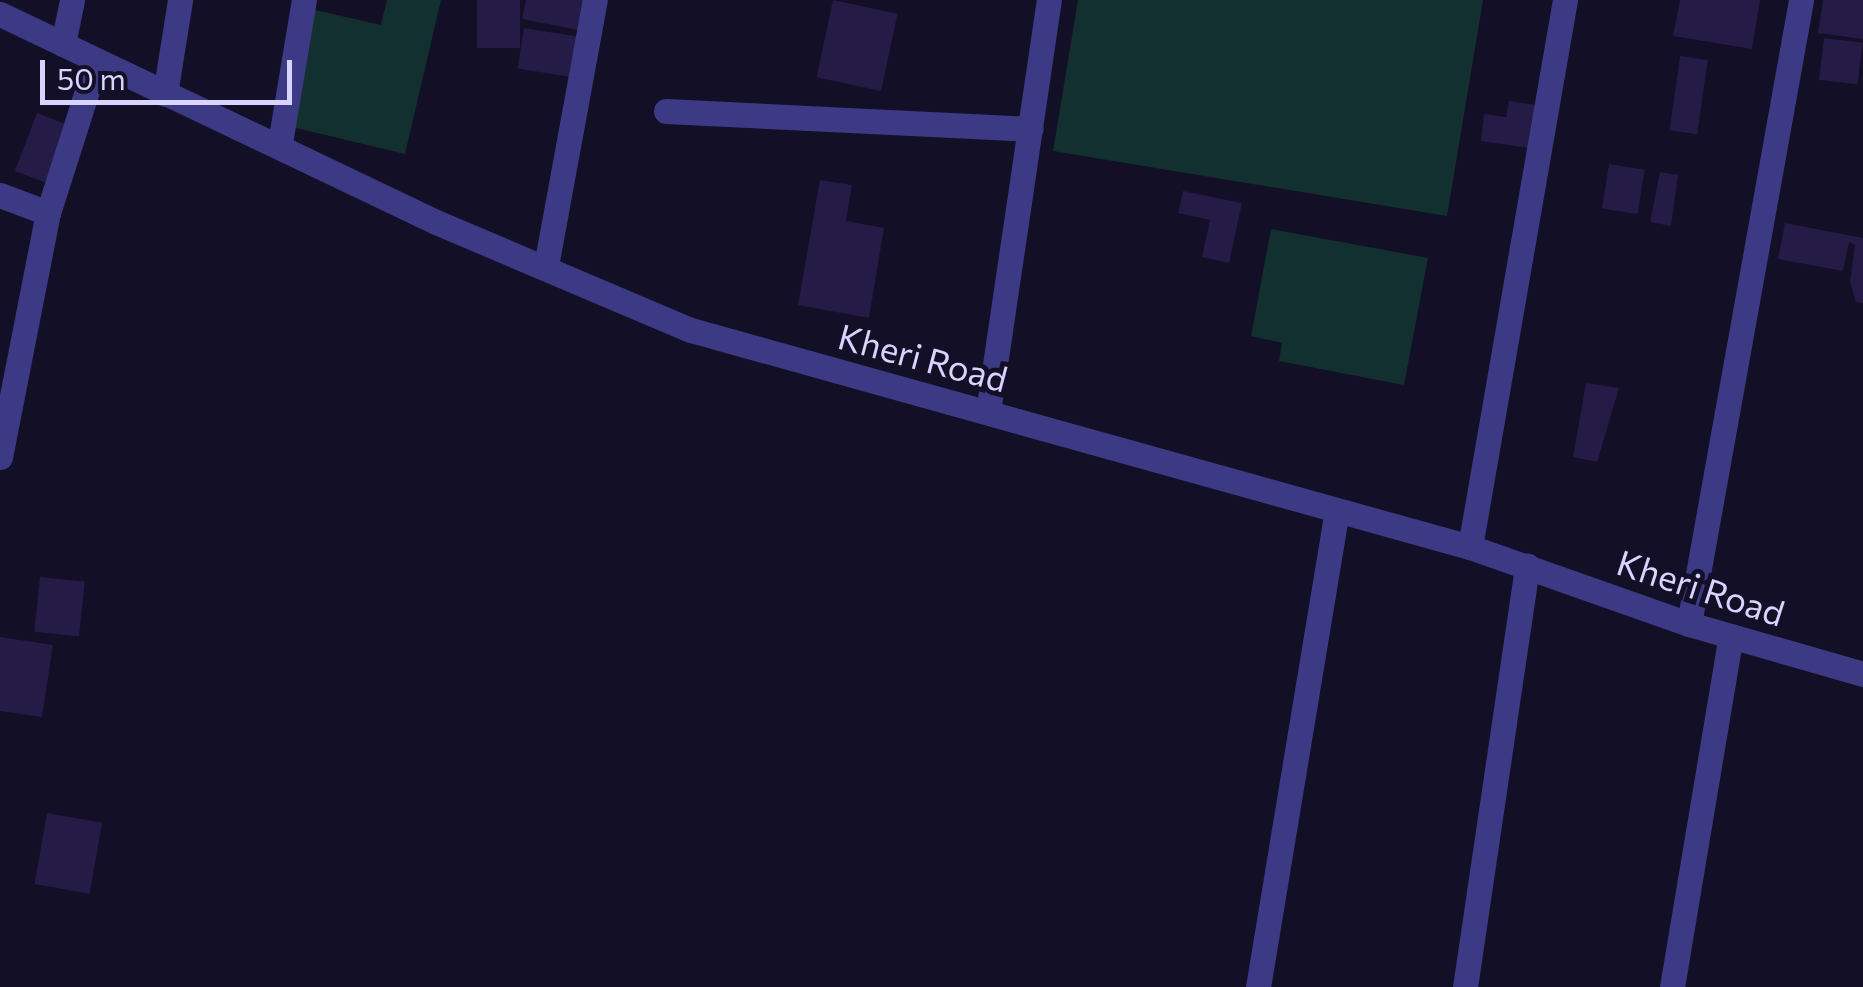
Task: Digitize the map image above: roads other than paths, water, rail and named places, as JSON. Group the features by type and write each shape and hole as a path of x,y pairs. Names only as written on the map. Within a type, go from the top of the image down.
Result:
{"street":[{"path":"63,44 72,0"},
{"path":"165,94 180,0"},
{"path":"280,143 304,0"},
{"path":"546,266 595,0"},
{"path":"988,412 1048,0"},
{"path":"1470,547 1565,0"},
{"path":"1689,624 1801,0"},
{"name":"Kheri Road","path":"0,14 96,63 280,143 436,222 691,330 1470,547 1689,624 1863,674"},
{"path":"0,457 10,330 96,63"},
{"path":"666,111 1030,129"},
{"path":"0,194 48,213"},
{"path":"1258,987 1337,510"},
{"path":"1465,987 1527,566"},
{"path":"1672,987 1730,636"}]}
